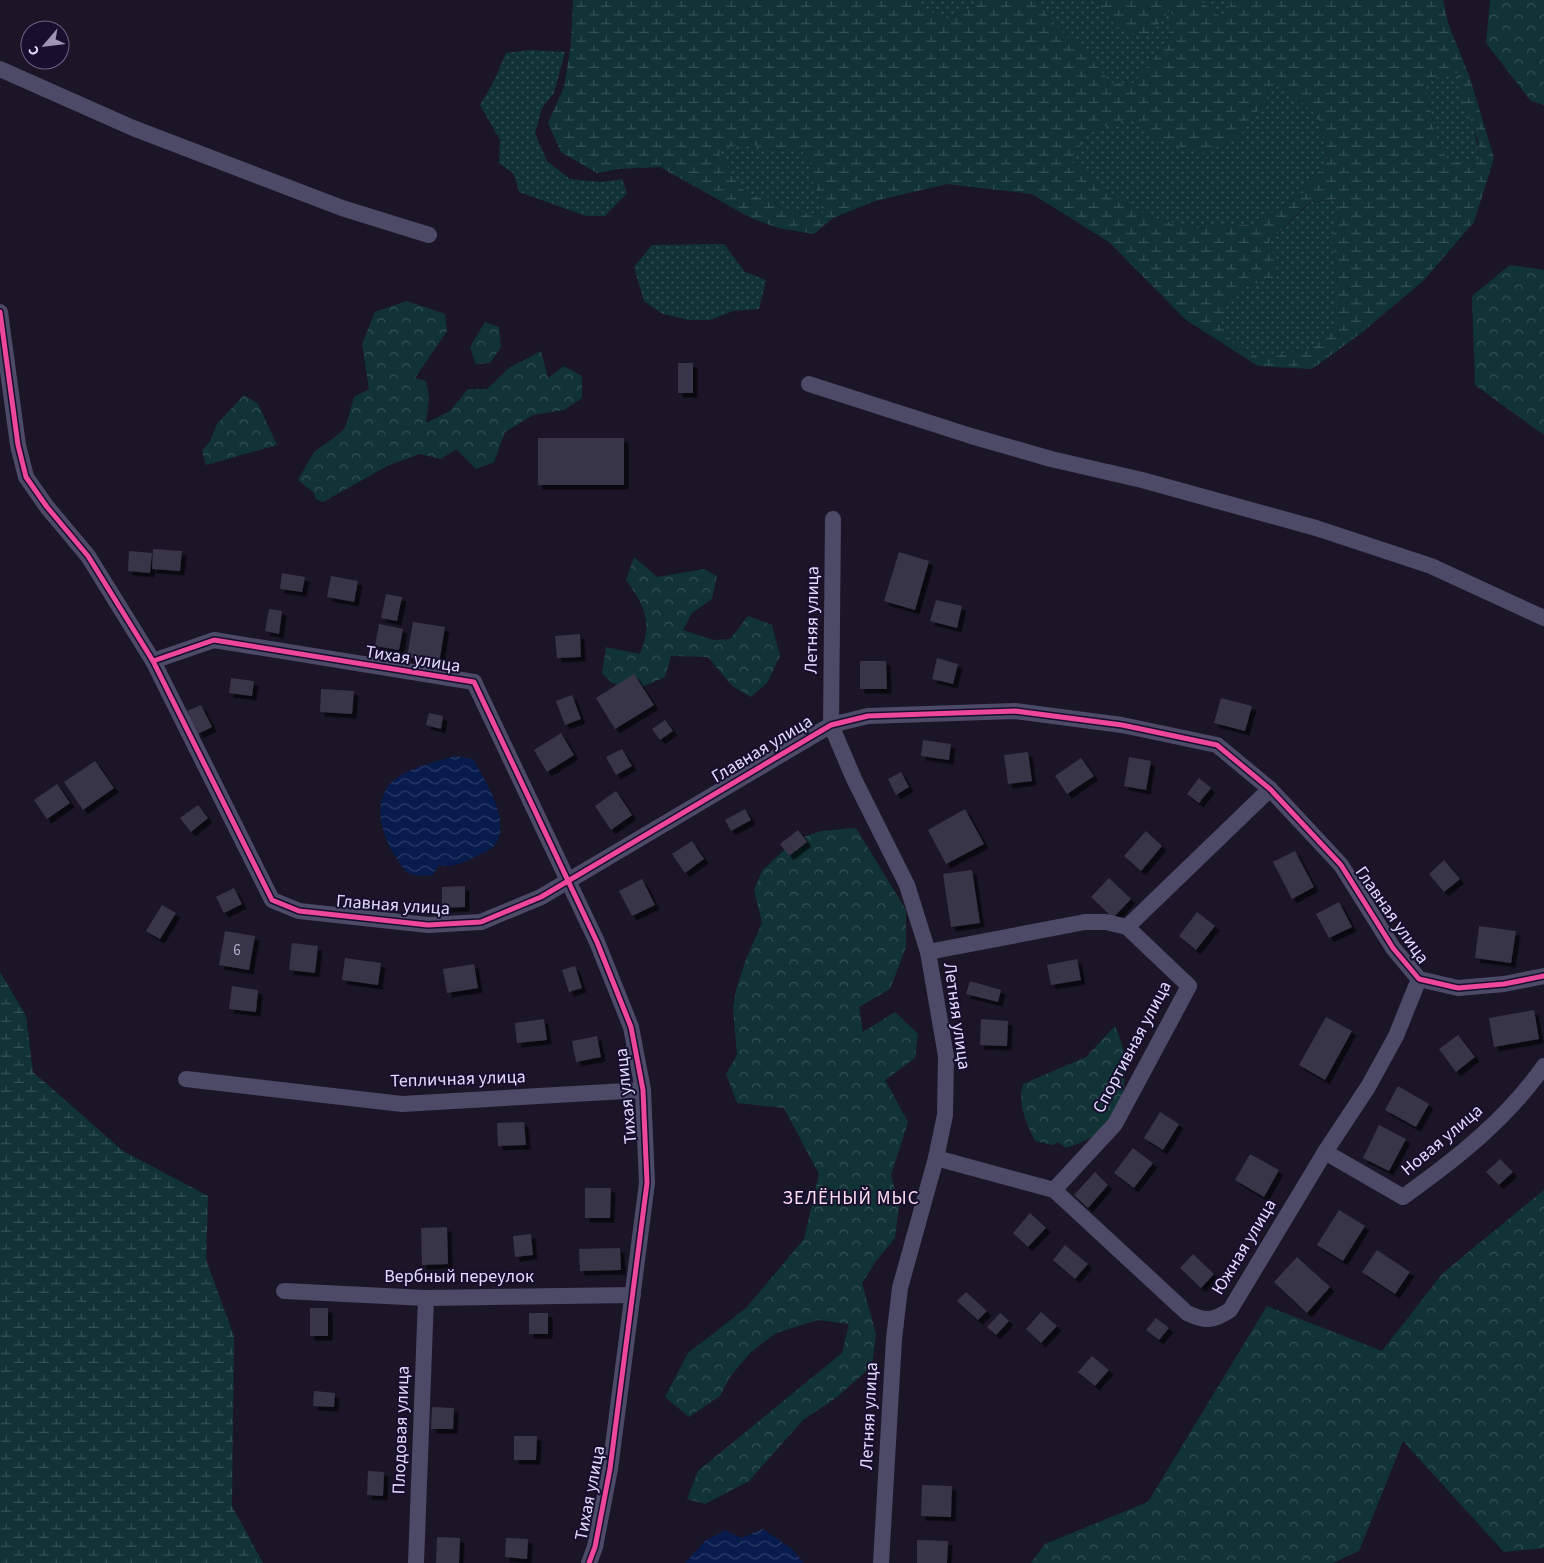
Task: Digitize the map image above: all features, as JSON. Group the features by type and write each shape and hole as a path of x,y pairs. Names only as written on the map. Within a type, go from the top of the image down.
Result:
{"street":[{"path":"0,70 133,128 342,208 429,235"},
{"name":"Главная улица","path":"0,312 18,445 26,477 47,507 88,556 153,661 272,900 299,911 428,925 481,922 541,898 831,725 868,716 1015,711 1122,726 1216,745 1244,765 1270,789 1341,865 1393,948 1419,979 1458,988 1504,984 1544,976"},
{"path":"810,384 1033,454 1142,480 1316,528 1431,566 1544,618"},
{"name":"Летняя улица","path":"833,518 831,725 854,779 907,885 928,952 946,1056 946,1115 900,1288 894,1339 881,1563"},
{"name":"Тихая улица","path":"153,661 214,640 474,682 597,942 631,1027 643,1090 647,1182 610,1469 595,1547 589,1563"},
{"path":"928,952 1085,922 1106,922 1127,927 1270,789"},
{"name":"Спортивная улица","path":"1054,1190 1115,1124 1190,986 1127,927"},
{"name":"Южная улица","path":"936,1158 1054,1190 1187,1313 1200,1319 1216,1319 1230,1310 1325,1152 1368,1087 1396,1036 1419,979"},
{"name":"Новая улица","path":"1325,1152 1403,1198 1459,1157 1523,1096 1544,1066"},
{"name":"Тепличная улица","path":"186,1079 402,1104 643,1090"},
{"name":"Вербный переулок","path":"284,1291 426,1298 633,1296"},
{"name":"Плодовая улица","path":"416,1563 426,1298"}],"green space":[{"path":"573,0 916,0 942,20 968,10 978,0 1036,0 1056,26 1092,60 1111,83 1134,83 1167,42 1175,3 1150,35 1122,32 1093,0 1199,0 1222,18 1233,0 1443,0 1448,23 1470,78 1494,158 1474,222 1423,281 1360,334 1312,369 1258,366 1186,320 1109,242 1032,194 947,184 875,201 833,218 814,234 778,228 751,218 660,167 618,169 597,173 561,152 548,123 564,87 571,44","holes":["1457,73 1463,100 1478,140 1479,159 1468,162 1455,162 1448,159 1444,154 1436,135 1425,80","1279,81 1318,117 1328,159 1303,193 1254,224 1198,228 1154,219 1113,195 1071,161 1089,133 1129,118 1161,141 1202,153 1238,138","751,145 779,151 800,148 810,162 811,179 819,195 823,214 785,211 769,198 746,194 719,154 729,147","1340,199 1332,240 1337,282 1337,325 1311,350 1259,357 1234,345 1221,324 1221,305 1245,287 1280,275 1269,242 1310,202"]},
{"path":"916,0 978,0 968,10 942,20"},
{"path":"1036,0 1093,0 1122,32 1175,2 1167,42 1134,83 1111,83 1092,60 1056,26"},
{"path":"1199,0 1233,0 1222,18"},
{"path":"1490,0 1544,0 1544,105 1531,101 1486,43"},
{"path":"529,50 565,52 554,93 542,108 535,133 547,161 570,179 602,182 622,179 627,193 605,216 586,216 519,192 514,174 499,163 500,140 480,105 493,83 506,53"},
{"path":"1457,73 1476,138 1479,160 1459,162 1448,159 1436,134 1425,80"},
{"path":"1279,81 1318,117 1328,160 1303,193 1254,224 1198,228 1154,219 1113,195 1070,161 1089,133 1129,118 1161,141 1238,138"},
{"path":"751,145 779,151 800,148 810,162 811,179 819,195 824,214 785,211 769,198 746,194 718,154 729,147"},
{"path":"1341,199 1332,240 1337,282 1338,325 1311,350 1259,357 1234,345 1221,324 1221,305 1245,287 1280,275 1269,242 1311,202"},
{"path":"724,244 745,272 766,280 759,309 733,311 710,320 689,320 663,314 644,301 634,267 652,245"},
{"path":"1510,265 1544,270 1544,435 1475,385 1472,296"},
{"path":"407,301 445,314 447,331 415,378 426,381 429,398 426,423 450,411 468,389 487,389 509,368 541,351 548,378 564,366 582,376 582,398 564,410 533,415 505,432 494,462 476,469 456,449 441,459 420,454 389,465 323,502 316,499 314,493 298,480 314,452 339,434 346,426 354,397 369,389 362,344 375,312"},
{"path":"485,322 499,327 501,347 490,363 476,364 470,347"},
{"path":"244,395 258,404 277,445 206,465 202,451 210,441 217,424"},
{"path":"634,557 657,577 704,569 717,576 712,599 692,613 683,630 713,640 730,639 748,616 772,625 780,656 767,683 751,697 732,686 708,657 671,656 665,677 635,690 612,683 602,673 606,647 640,654 646,633 645,615 642,606 626,580"},
{"path":"856,828 906,910 906,947 890,989 859,1007 863,1032 895,1012 918,1034 915,1058 885,1080 908,1122 891,1175 899,1205 895,1238 876,1261 862,1283 876,1334 872,1366 837,1397 803,1420 749,1481 705,1504 687,1499 698,1471 842,1353 849,1324 818,1320 776,1333 750,1353 730,1377 720,1396 689,1417 665,1397 688,1353 746,1308 804,1239 819,1174 784,1108 737,1103 726,1074 737,1055 733,1008 736,990 746,959 762,923 754,890 762,871 795,840 821,831"},
{"path":"0,972 26,1016 33,1072 123,1151 208,1196 206,1260 234,1336 232,1506 263,1563 0,1563"},
{"path":"1115,1026 1124,1052 1125,1071 1123,1093 1116,1113 1110,1122 1095,1135 1066,1148 1058,1142 1053,1145 1035,1141 1022,1106 1021,1091 1023,1084 1086,1057"},
{"path":"1544,1190 1544,1548 1504,1552 1403,1441 1359,1551 1333,1563 1031,1563 1045,1544 1148,1502 1267,1306 1382,1351 1443,1273"}],"water":[{"path":"455,756 473,759 484,779 496,803 500,827 498,838 492,848 466,861 453,865 439,865 433,875 420,876 410,874 404,869 388,844 381,821 382,799 386,789 400,776 423,765"},
{"path":"763,1529 792,1549 804,1563 685,1563 705,1541 725,1530 741,1538"}],"building":[{"path":"678,363 693,363 693,393 678,393"},
{"path":"538,438 624,438 624,485 538,485"},
{"path":"153,549 182,551 180,571 152,569"},
{"path":"129,551 152,553 150,573 128,571"},
{"path":"899,552 929,561 915,610 884,601"},
{"path":"282,573 305,577 302,592 280,589"},
{"path":"331,576 358,581 354,602 327,597"},
{"path":"386,594 402,597 397,621 381,618"},
{"path":"936,600 962,606 957,628 930,621"},
{"path":"269,609 282,611 279,634 265,631"},
{"path":"413,622 445,627 439,663 407,657"},
{"path":"379,624 403,629 399,650 375,646"},
{"path":"580,634 581,657 557,658 555,636"},
{"path":"937,658 958,664 953,684 932,679"},
{"path":"860,661 886,661 887,689 860,689"},
{"path":"634,674 654,705 615,729 596,698"},
{"path":"231,678 254,681 252,696 229,693"},
{"path":"321,689 354,691 352,714 320,712"},
{"path":"572,695 581,719 565,725 556,701"},
{"path":"1221,698 1252,706 1245,731 1214,723"},
{"path":"201,705 212,727 198,734 187,711"},
{"path":"429,713 443,716 441,729 426,725"},
{"path":"665,720 673,731 660,740 652,729"},
{"path":"561,733 574,755 547,772 534,750"},
{"path":"923,740 951,744 949,760 921,756"},
{"path":"622,749 632,766 616,775 606,757"},
{"path":"1028,752 1032,781 1008,784 1004,755"},
{"path":"1129,757 1151,761 1146,790 1124,786"},
{"path":"1081,758 1094,776 1067,794 1055,776"},
{"path":"95,761 114,788 83,810 64,782"},
{"path":"901,772 909,787 896,795 888,779"},
{"path":"1199,778 1211,788 1199,803 1187,794"},
{"path":"57,784 70,803 47,819 34,800"},
{"path":"616,791 632,815 611,830 595,806"},
{"path":"198,805 208,818 191,832 180,818"},
{"path":"745,809 751,820 731,831 725,820"},
{"path":"965,809 984,844 946,864 928,830"},
{"path":"798,830 807,842 789,856 780,844"},
{"path":"1146,831 1162,846 1141,871 1124,856"},
{"path":"692,841 704,859 685,873 672,854"},
{"path":"1295,851 1314,887 1292,899 1273,862"},
{"path":"1444,860 1460,879 1444,892 1429,874"},
{"path":"972,870 980,923 951,927 943,874"},
{"path":"1109,878 1131,899 1113,918 1091,897"},
{"path":"642,879 655,905 632,916 619,891"},
{"path":"465,886 465,907 442,908 442,887"},
{"path":"234,888 242,904 224,913 216,897"},
{"path":"1339,902 1352,927 1329,938 1316,914"},
{"path":"162,905 176,913 160,939 146,931"},
{"path":"1197,912 1215,926 1196,950 1179,936"},
{"path":"1479,926 1516,931 1511,963 1475,958"},
{"path":"225,931 255,936 249,970 219,965"},
{"path":"292,943 318,946 315,973 289,970"},
{"path":"345,958 381,963 378,985 342,980"},
{"path":"1077,959 1081,980 1051,985 1047,965"},
{"path":"474,964 478,988 447,993 443,969"},
{"path":"575,966 582,988 569,992 562,970"},
{"path":"970,981 1001,990 998,1002 966,994"},
{"path":"232,986 258,990 256,1012 229,1009"},
{"path":"1534,1010 1539,1039 1494,1047 1489,1018"},
{"path":"1326,1017 1352,1031 1325,1080 1299,1065"},
{"path":"544,1019 547,1040 517,1043 515,1023"},
{"path":"981,1019 1008,1021 1007,1046 980,1045"},
{"path":"1458,1035 1475,1057 1456,1072 1439,1049"},
{"path":"597,1036 601,1057 576,1062 572,1041"},
{"path":"1398,1086 1429,1104 1416,1127 1385,1110"},
{"path":"1160,1112 1179,1124 1163,1150 1144,1138"},
{"path":"524,1122 526,1145 498,1146 497,1123"},
{"path":"1379,1125 1406,1139 1389,1171 1363,1158"},
{"path":"1133,1148 1153,1163 1134,1188 1114,1173"},
{"path":"1250,1154 1279,1170 1264,1197 1235,1180"},
{"path":"1500,1159 1513,1172 1499,1185 1486,1172"},
{"path":"1095,1172 1108,1185 1088,1208 1074,1195"},
{"path":"585,1188 611,1188 610,1218 585,1218"},
{"path":"1339,1210 1365,1226 1343,1261 1317,1245"},
{"path":"1030,1213 1046,1228 1028,1247 1013,1233"},
{"path":"447,1227 448,1264 422,1265 421,1228"},
{"path":"531,1234 533,1255 515,1257 513,1236"},
{"path":"1065,1245 1088,1264 1075,1279 1053,1260"},
{"path":"620,1248 621,1270 580,1271 579,1249"},
{"path":"1377,1250 1410,1272 1395,1294 1362,1272"},
{"path":"1193,1254 1214,1274 1201,1288 1180,1268"},
{"path":"1297,1257 1330,1287 1307,1313 1274,1282"},
{"path":"966,1292 987,1311 978,1320 957,1301"},
{"path":"310,1308 328,1308 328,1336 310,1336"},
{"path":"1041,1312 1057,1326 1041,1343 1026,1329"},
{"path":"529,1313 548,1313 548,1334 529,1334"},
{"path":"1000,1313 1009,1321 996,1335 987,1327"},
{"path":"1156,1318 1169,1328 1159,1340 1146,1330"},
{"path":"1092,1356 1109,1370 1095,1386 1078,1372"},
{"path":"314,1391 335,1393 334,1407 313,1406"},
{"path":"432,1407 454,1408 453,1429 431,1429"},
{"path":"514,1436 537,1436 536,1460 514,1460"},
{"path":"368,1471 384,1472 383,1496 367,1495"},
{"path":"922,1485 952,1486 951,1517 921,1516"},
{"path":"437,1537 460,1538 459,1563 436,1563"},
{"path":"506,1538 528,1539 527,1559 505,1557"},
{"path":"917,1540 948,1541 947,1563 917,1563"}],"cycle path":[{"path":"0,312 18,445 26,477 47,507 88,556 153,661 272,900 299,911 428,925 481,922 541,897 831,725 868,716 1015,711 1122,725 1217,745 1270,789 1341,865 1393,948 1419,979 1458,988 1504,984 1544,976"},
{"path":"153,661 214,640 474,682 597,942 631,1027 643,1090 647,1183 610,1469 595,1547 589,1563"}],"district":[{"name":"ЗЕЛЁНЫЙ МЫС","path":"851,1198"}]}
